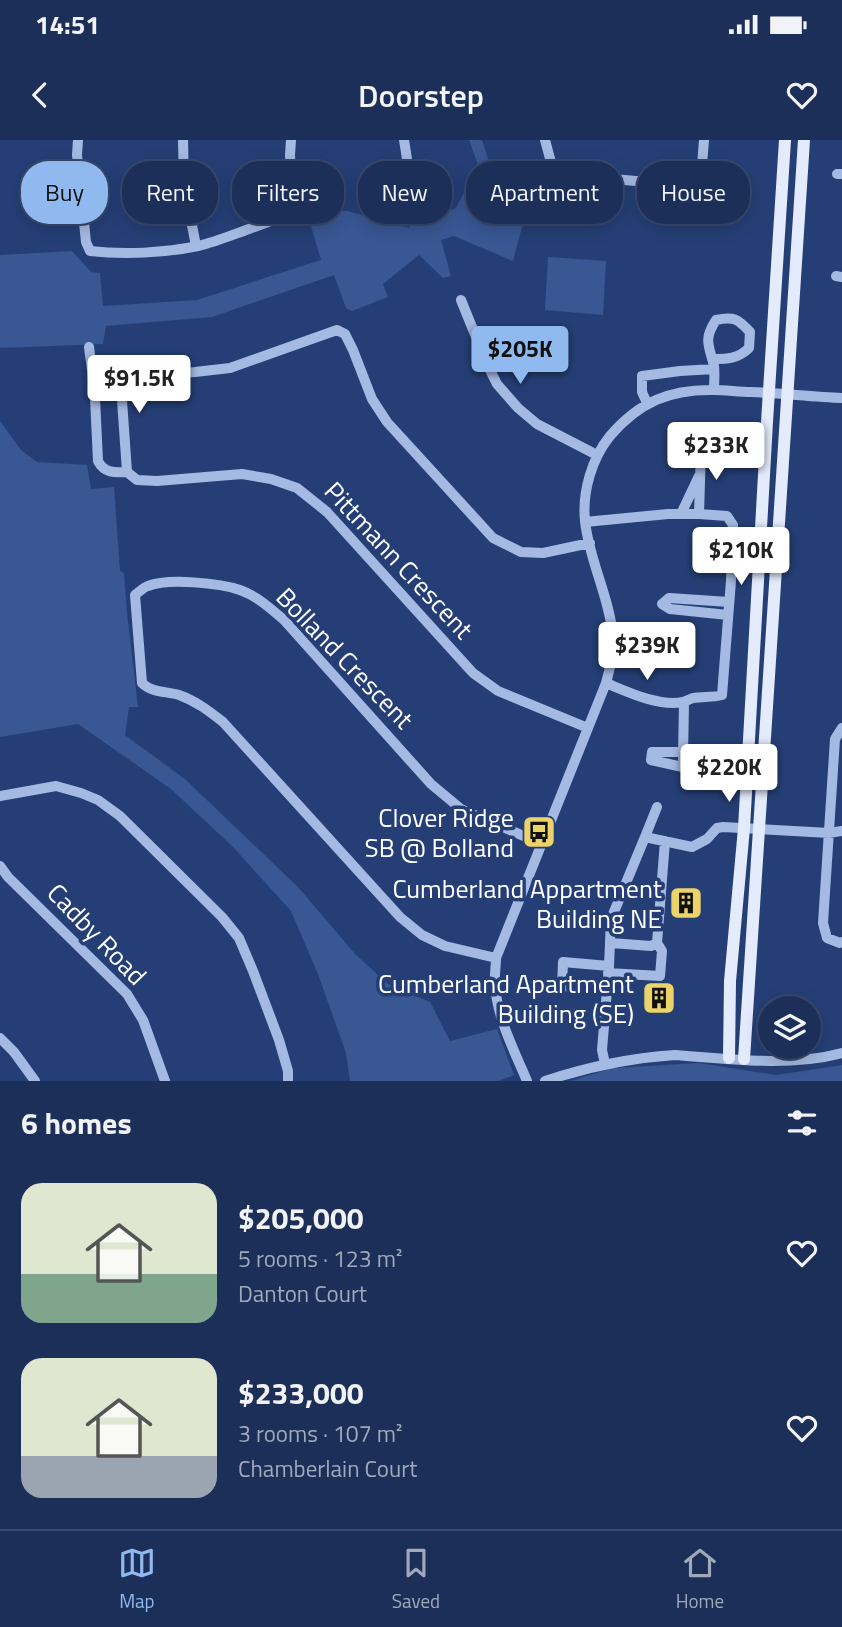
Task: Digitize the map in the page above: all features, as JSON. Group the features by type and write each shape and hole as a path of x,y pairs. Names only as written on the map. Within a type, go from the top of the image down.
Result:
{"main road":[{"path":"729,1058 730,981 744,828 785,140"},
{"path":"744,1059 804,140"}],"street":[{"path":"78,140 86,242 90,251 108,253 149,252 196,246 284,216 293,208 291,140"},
{"path":"183,140 184,184 196,246"},
{"path":"404,140 407,159"},
{"path":"545,140 556,174 693,186 701,178 704,140"},
{"path":"461,300 497,384 518,408 537,424 597,455"},
{"path":"647,403 642,392 642,376 713,364 742,355 749,348 750,332 740,321 728,317 716,320 710,328 707,342 713,364 714,390"},
{"path":"89,347 93,378 102,384 123,384 133,376 230,368 337,330 343,332 354,350 372,399 387,422 493,538 521,552 542,553 590,543"},
{"name":"Pittmann Crescent","path":"102,384 95,398 98,461 103,468 110,472 127,472 137,480 157,481 242,474 271,479 298,488 327,512 473,673 498,691 588,727"},
{"path":"123,384 127,472"},
{"path":"527,1081 504,1028 497,1003 494,983 496,958 606,683 613,652 610,617 585,522 585,501 597,455 613,432 633,413 647,403 677,392 714,390 842,398"},
{"path":"699,514 701,449"},
{"path":"681,514 700,474"},
{"path":"585,522 668,514 699,514 727,516 733,525 722,695 692,698 684,702 659,702 606,683"},
{"name":"Bolland Crescent","path":"496,958 445,946 422,935 400,917 223,722 205,707 178,695 148,690 142,683 135,595 147,586 208,582 240,590 264,602 284,620 431,784 461,810 542,844"},
{"path":"728,615 670,609 663,604 669,598 729,602"},
{"path":"683,766 684,702"},
{"path":"842,729 835,739 823,923 827,938 842,942"},
{"path":"683,752 652,752 651,760 719,775"},
{"path":"0,796 56,786 98,800 120,816 222,917 239,938 279,1040 288,1071 288,1081"},
{"path":"604,1064 602,1050 611,919 657,807"},
{"path":"645,837 692,847 707,839 717,828 829,833 842,831"},
{"path":"607,990 562,986 563,962 660,976 662,951 657,943 665,841"},
{"name":"Cadby Road","path":"0,866 127,994 143,1020 165,1081"},
{"path":"611,943 651,946 657,943"},
{"path":"0,1038 35,1081"},
{"path":"545,1081 604,1064 675,1055 783,1062 831,1056 842,1052"}],"shaded area":[{"path":"469,140 482,140 489,161 477,161"},
{"path":"466,188 466,224 524,224 513,261 454,236 441,240 451,276 443,278 419,255 383,284 388,297 352,311 346,308 334,275 212,317 106,326 103,344 0,348 0,255 72,251 91,272 100,273 103,306 197,300 321,260 310,224 344,224 344,211 358,214 358,224 395,224 409,228 409,224 452,224 452,209 456,208"},
{"path":"548,257 606,261 603,315 545,310"},
{"path":"0,421 21,450 37,462 87,465 91,489 114,487 120,571 124,573 138,707 129,707 125,735 186,780 298,887 355,954 388,984 430,1002 450,1041 497,1029 514,1075 499,1081 350,1081 346,1053 318,974 291,911 233,847 171,789 78,724 0,737"},
{"path":"699,1063 776,1075 842,1065 842,1081 570,1081 613,1068"}],"place":[{"name":"Clover Ridge SB @ Bolland","path":"539,832"},
{"name":"Cumberland Appartment Building NE","path":"686,903"},
{"name":"Cumberland Apartment Building (SE)","path":"659,998"}]}
